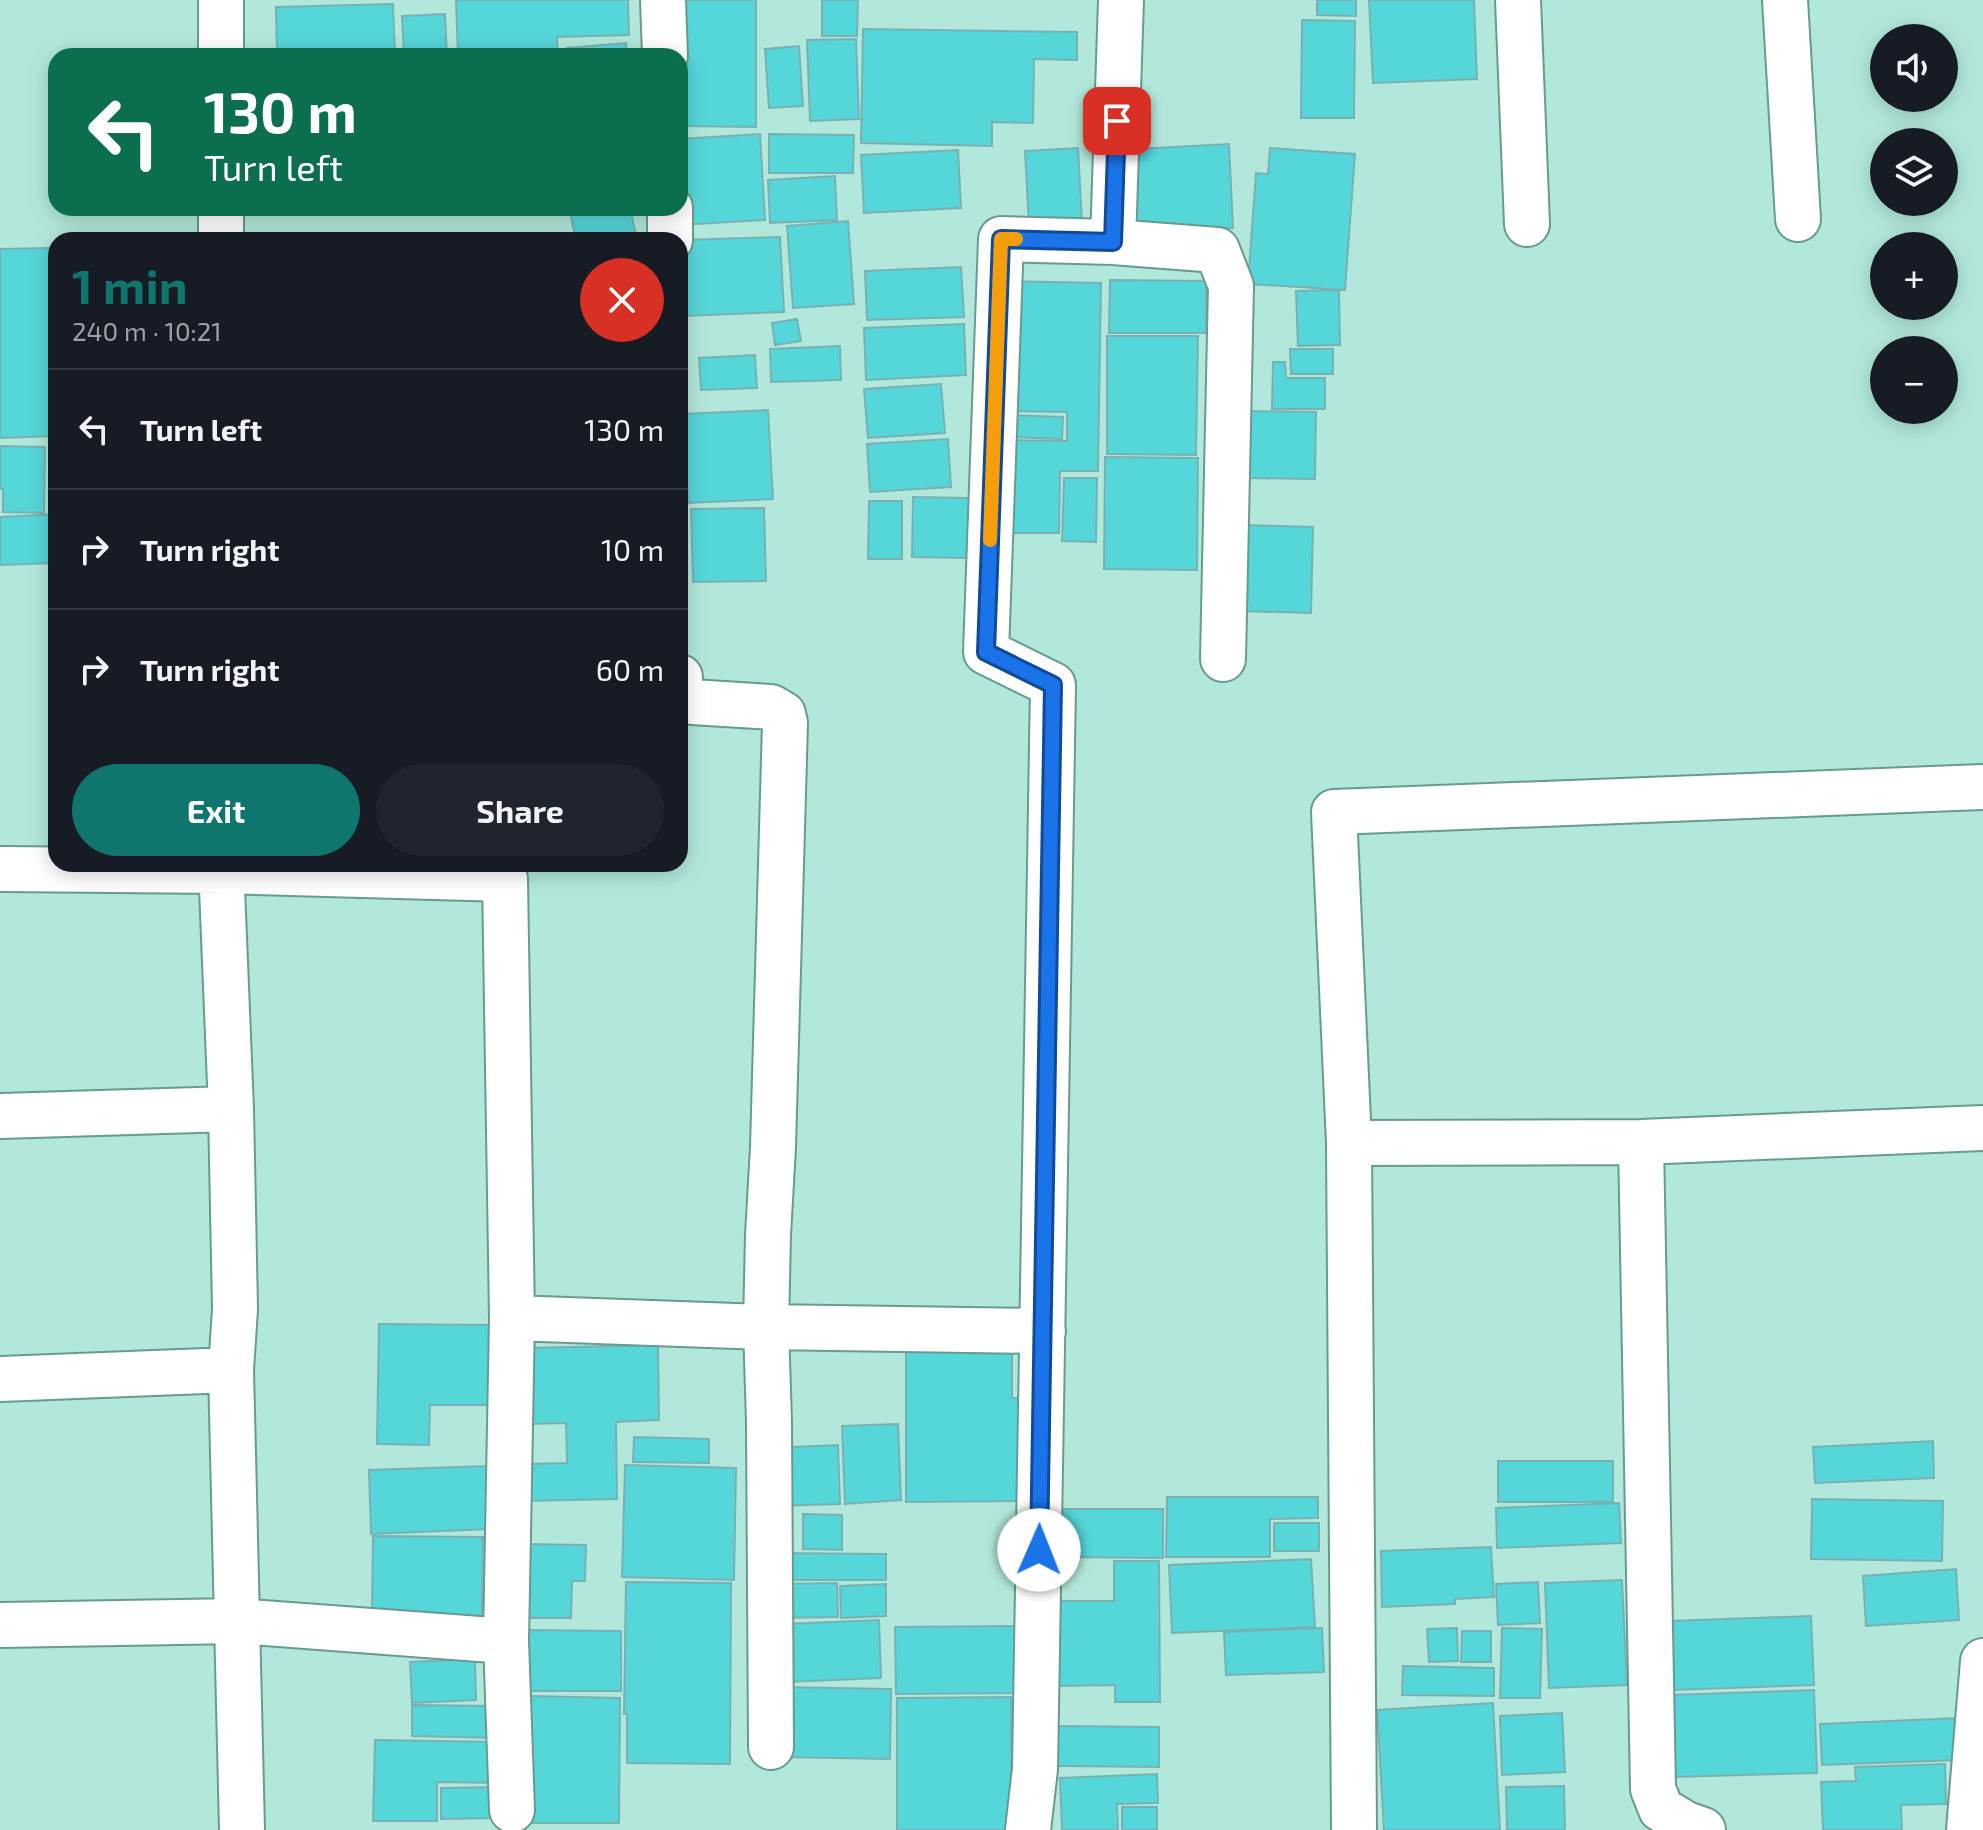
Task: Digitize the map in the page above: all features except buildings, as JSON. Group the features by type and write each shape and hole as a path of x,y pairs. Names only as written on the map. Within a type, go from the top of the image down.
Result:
{"street":[{"path":"221,0 221,48"},
{"path":"663,0 665,48"},
{"path":"1113,242 1121,0"},
{"path":"1518,0 1527,224"},
{"path":"1785,0 1798,219"},
{"path":"1028,1830 1035,1769 1053,685 986,652 1001,239 1113,242 1217,250 1231,286 1223,659"},
{"path":"688,700 771,707 783,714 785,723 766,1327 771,1747"},
{"path":"1354,1830 1349,1143 1334,812 1983,787"},
{"path":"0,869 48,869"},
{"path":"221,872 231,1109 235,1309 231,1370 242,1830"},
{"path":"324,872 505,879 512,1318 506,1641 512,1810"},
{"path":"0,1116 231,1109"},
{"path":"1349,1143 1641,1142 1983,1128"},
{"path":"1641,1142 1653,1789 1661,1809 1703,1830"},
{"path":"512,1318 766,1327 1043,1331"},
{"path":"0,1379 231,1370"},
{"path":"0,1625 238,1621 506,1641"},
{"path":"1969,1830 1983,1661"}],"slow traffic":[{"path":"990,540 1001,239 1016,239"}],"route":[{"path":"1039,1550 1053,685 986,652 1001,239 1113,242 1117,121"}]}
